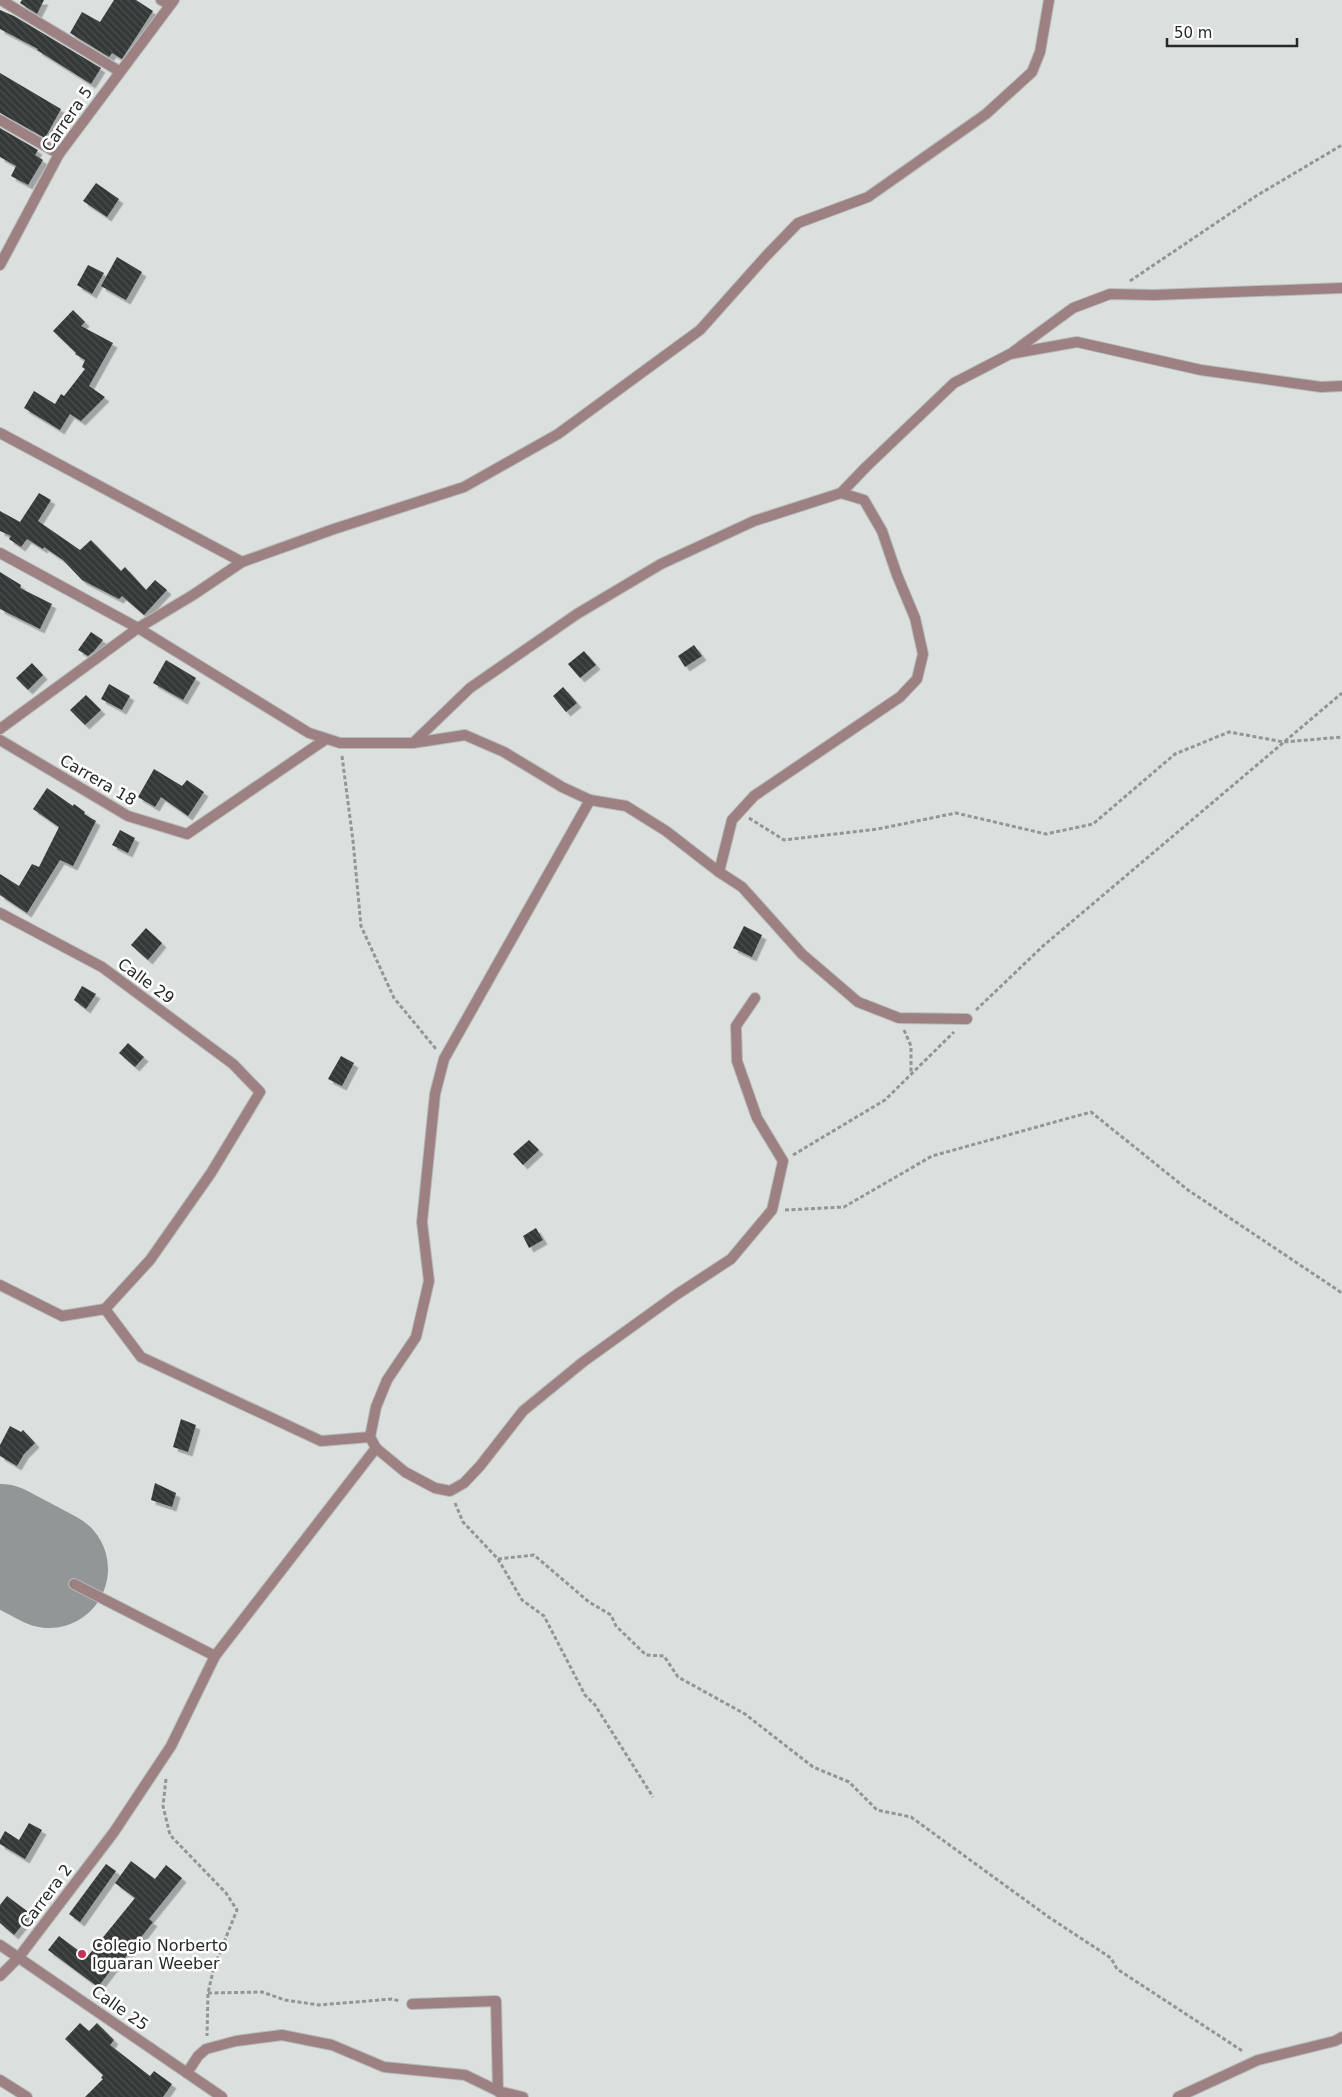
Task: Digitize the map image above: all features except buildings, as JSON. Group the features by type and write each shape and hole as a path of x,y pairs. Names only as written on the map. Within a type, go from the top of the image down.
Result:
{"street":[{"path":"1,0 120,71"},
{"path":"0,729 138,628 193,595 242,562 334,529 464,487 558,434 700,330 798,223 868,197 986,114 1032,72 1040,52 1049,0"},
{"name":"Carrera 5","path":"1,258 59,154 169,2"},
{"path":"0,120 59,154"},
{"path":"413,743 470,688 577,614 661,564 754,521 841,493 866,466 954,383 1010,354 1073,308 1110,294 1154,295 1342,288"},
{"path":"1010,354 1077,342 1201,370 1321,388 1342,386"},
{"path":"0,433 242,562"},
{"path":"720,872 732,820 754,796 900,697 917,679 923,654 915,618 896,575 882,531 864,500 841,493"},
{"path":"0,553 138,628 308,733 340,743 413,743 466,735 504,752 562,788 590,800 626,806 666,831 742,888 802,954 858,1002 899,1018 967,1019"},
{"name":"Carrera 18","path":"0,740 128,816 187,834 326,739"},
{"path":"590,800 444,1060 435,1094 422,1222 429,1281 416,1337 387,1380 376,1407 370,1436 376,1448 405,1472 434,1488 450,1491 464,1483 480,1466 523,1410 583,1362 676,1295 731,1259 772,1210 783,1161 756,1118 737,1061 736,1026 755,998"},
{"name":"Calle 29","path":"0,913 102,967 233,1064 260,1092 211,1173 150,1260 105,1309"},
{"path":"0,1285 62,1316 105,1309 141,1357 321,1441 370,1436"},
{"name":"Carrera 2","path":"0,1976 19,1957 114,1832 171,1746 215,1656 376,1448"},
{"path":"74,1584 215,1656"},
{"name":"Calle 25","path":"0,1945 219,2096"},
{"path":"412,2004 496,2001 501,2094"},
{"path":"187,2073 198,2056 206,2049 236,2041 282,2035 332,2045 384,2066 465,2075 501,2094 523,2097"},
{"path":"1181,2097 1258,2060 1335,2041 1342,2037"},
{"path":"0,2080 27,2097"}],"path":[{"path":"1110,294 1256,196 1342,145"},
{"path":"783,1161 885,1100 1043,946 1342,693"},
{"path":"732,820 747,816 784,840 878,830 956,813 1046,834 1093,824 1175,754 1228,732 1284,742 1342,737"},
{"path":"340,743 353,840 361,926 394,998 444,1060"},
{"path":"899,1018 911,1046 910,1074"},
{"path":"772,1210 844,1208 932,1156 1091,1112 1188,1190 1342,1293"},
{"path":"450,1491 463,1522 498,1559 522,1600 544,1616 585,1695 596,1705 654,1797"},
{"path":"498,1559 534,1555 589,1602 611,1615 616,1626 646,1655 664,1656 678,1678 745,1714 813,1767 849,1782 877,1810 911,1817 1050,1918 1111,1958 1116,1969 1258,2060"},
{"path":"167,1772 163,1806 170,1836 226,1893 237,1910 214,1967 208,1993 206,2049"},
{"path":"208,1993 262,1992 286,2000 319,2005 392,2000 412,2004"}],"runway":[{"path":"0,1543 49,1569"}],"place":[{"name":"Colegio Norberto Iguaran Weeber","path":"82,1954"}]}
